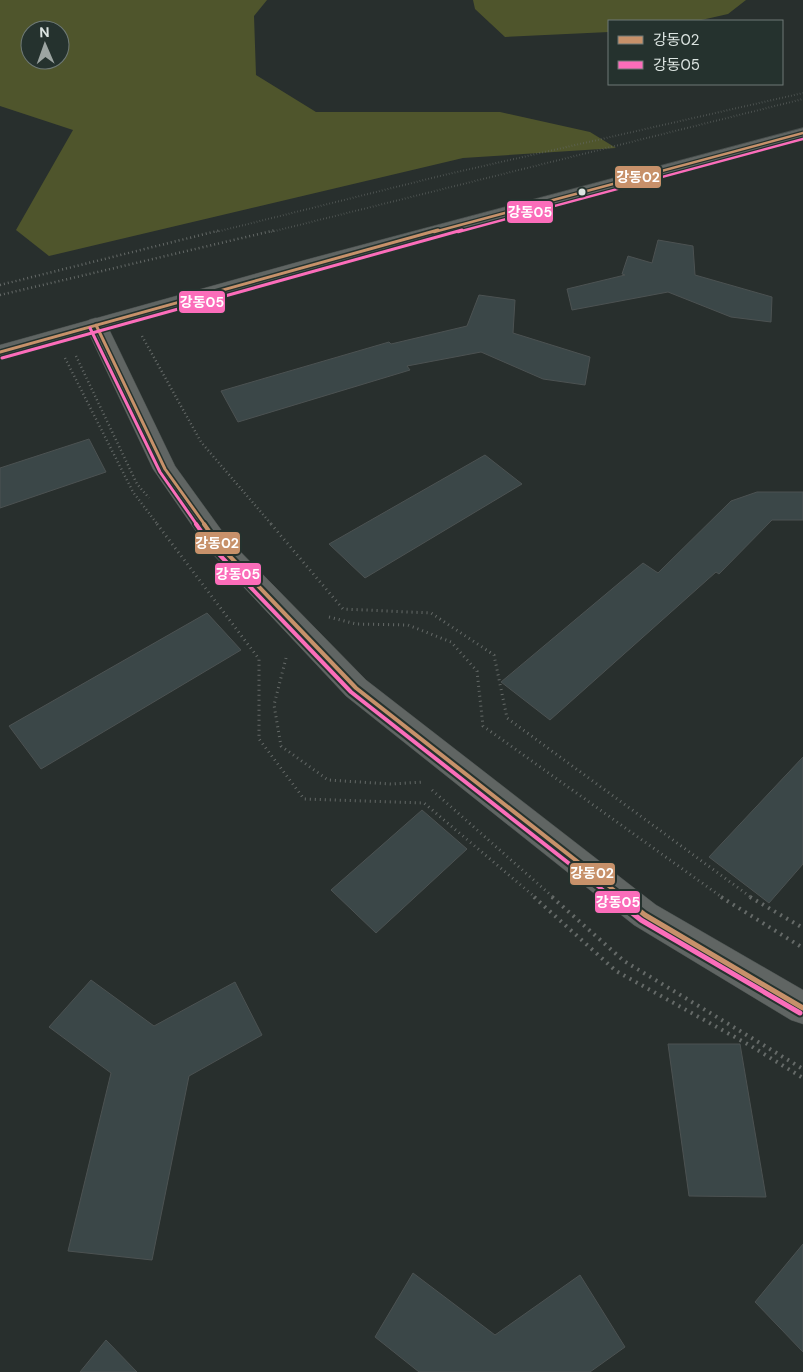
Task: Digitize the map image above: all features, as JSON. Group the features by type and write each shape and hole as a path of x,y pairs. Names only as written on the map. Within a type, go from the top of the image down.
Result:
{"main road":[{"path":"0,352 364,250 803,132"},
{"path":"96,325 165,469 218,544 356,688 645,915 803,1008"}],"path":[{"path":"0,285 444,175 803,92"},
{"path":"0,295 230,242 803,100"},
{"path":"141,335 201,442 343,609 431,612 494,655 507,718 741,892 803,928"},
{"path":"64,356 133,492 260,659 259,739 304,799 424,804 513,878 616,971 752,1046 803,1078"},
{"path":"328,616 356,624 408,626 451,642 477,672 483,726 713,892 803,948"}],"green space":[{"path":"0,0 267,0 254,16 256,75 316,112 500,112 590,132 616,148 463,158 49,256 16,230 73,130 0,106"},
{"path":"473,0 746,0 728,14 701,20 608,20 608,32 505,37 475,9"}],"building":[{"path":"658,240 693,246 695,275 772,297 771,322 731,317 668,292 572,310 567,289 625,275 622,274 628,256 652,263"},
{"path":"479,295 515,300 513,333 590,357 585,385 543,379 481,352 407,366 410,370 238,422 221,391 389,342 391,344 467,326"},
{"path":"89,439 106,472 0,508 0,468"},
{"path":"485,455 522,484 365,578 329,544"},
{"path":"757,492 803,492 803,520 772,520 719,574 716,572 550,720 501,682 643,563 658,573 731,501"},
{"path":"207,613 241,650 41,769 9,726"},
{"path":"803,757 803,864 769,903 709,857"},
{"path":"422,810 467,849 376,933 331,890"},
{"path":"91,980 154,1026 235,982 262,1035 189,1076 152,1260 68,1251 111,1073 49,1027"},
{"path":"668,1044 740,1044 766,1197 689,1196"},
{"path":"803,1244 803,1352 755,1302"},
{"path":"413,1273 495,1335 580,1275 625,1347 590,1372 419,1372 375,1337"},
{"path":"106,1340 137,1372 80,1372"}],"transit line":[{"name":"강동02","path":"0,352 316,263 803,133"},
{"name":"강동05","path":"2,358 318,269 803,139"},
{"name":"강동02","path":"96,325 165,469 218,544 356,688 645,915 803,1008"},
{"name":"강동05","path":"90,328 160,472 213,548 351,692 641,920 800,1013"}]}
